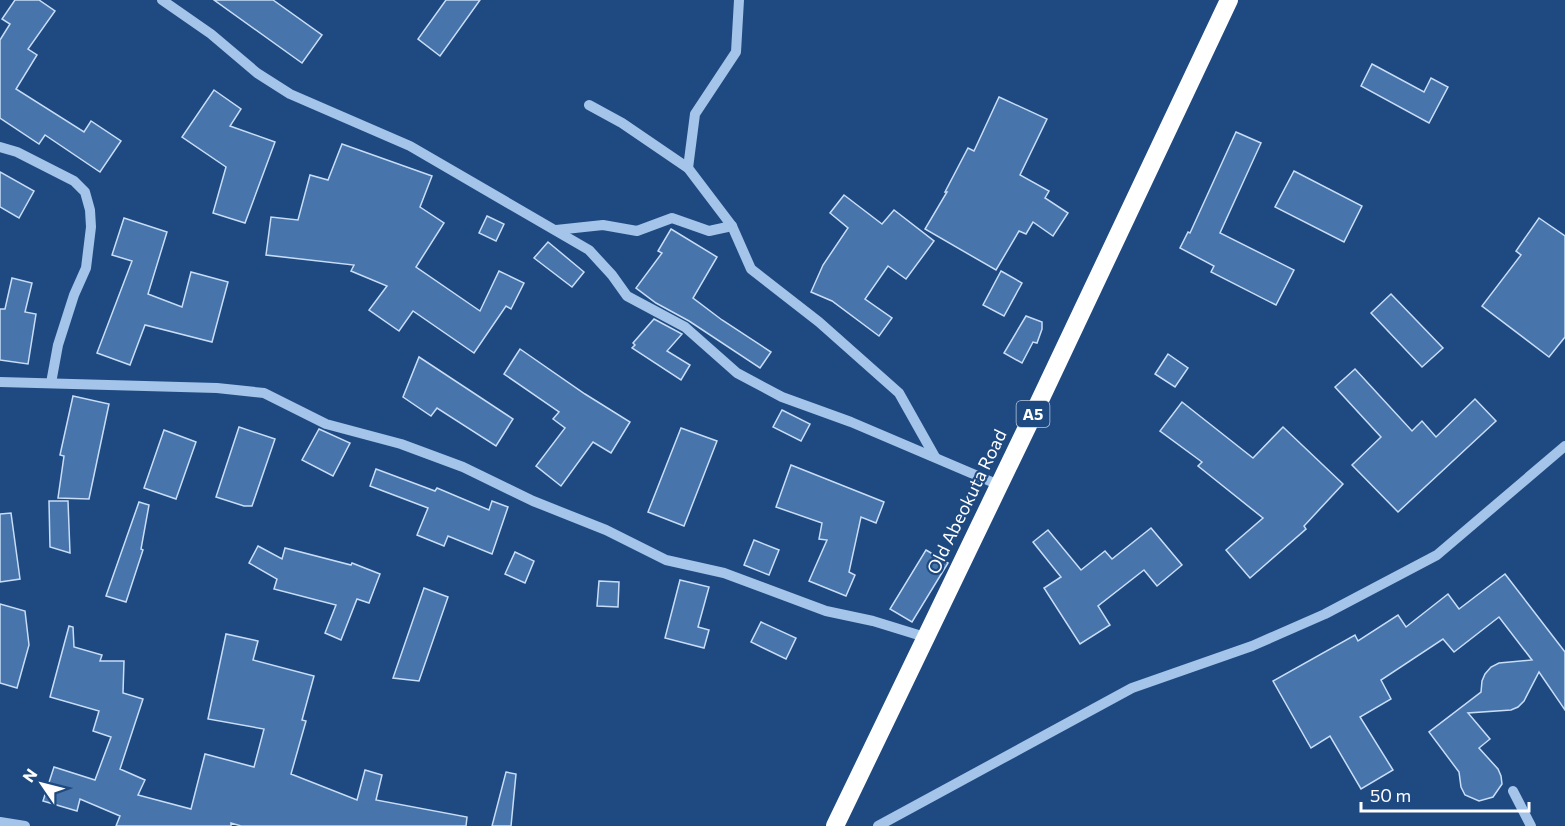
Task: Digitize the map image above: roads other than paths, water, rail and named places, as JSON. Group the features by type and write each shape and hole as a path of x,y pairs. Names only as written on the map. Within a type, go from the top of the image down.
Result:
{"highway":[{"name":"Old Abeokuta Road","path":"835,826 1229,0"}],"street":[{"path":"162,0 211,34 257,73 290,94 410,146 589,250 612,275 627,296 685,327 737,373 782,397 851,422 999,485"},
{"path":"688,168 695,114 736,52 739,0"},
{"path":"589,105 622,123 688,168 732,226 751,269 819,322 899,393 935,457"},
{"path":"0,147 17,152 74,182 85,192 90,210 91,226 86,268 74,295 58,345 51,383"},
{"path":"556,230 603,225 637,231 672,218 709,231 732,226"},
{"path":"0,382 217,388 264,393 326,424 401,444 463,467 533,501 606,530 666,560 724,573 826,611 873,621 925,637"},
{"path":"878,826 1132,688 1252,646 1325,614 1437,555 1565,446"},
{"path":"1513,791 1531,826"},
{"path":"0,822 25,826"}]}
